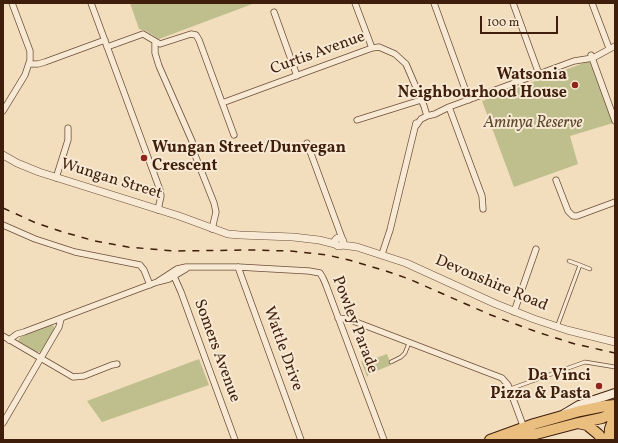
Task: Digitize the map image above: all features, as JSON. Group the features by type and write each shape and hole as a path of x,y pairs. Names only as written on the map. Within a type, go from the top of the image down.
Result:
{"highway":[{"path":"490,440 558,417 591,408 615,405"},
{"path":"513,440 602,418 615,413"},
{"path":"609,440 610,429 615,413"},
{"path":"578,423 587,425 603,440"}],"main road":[{"path":"558,417 579,405 615,394"}],"street":[{"path":"3,111 30,64 30,51 12,3"},
{"path":"91,3 160,190 161,196 158,210"},
{"path":"355,3 372,48"},
{"path":"434,3 469,100"},
{"path":"513,3 539,74"},
{"path":"592,3 609,48"},
{"path":"274,12 297,76"},
{"path":"107,48 143,34 155,42 163,44 187,35 194,35 199,40 234,136"},
{"path":"30,64 41,63 104,40"},
{"path":"155,42 155,53 159,66 192,141 195,155 214,203 216,212 212,229"},
{"path":"384,255 416,126 426,114 434,114 441,110 574,61 583,56 591,57 599,51 615,46"},
{"name":"Curtis Avenue","path":"222,103 372,48 382,48 395,54 403,60 411,72 426,114"},
{"path":"591,57 615,121"},
{"path":"357,120 421,100"},
{"path":"449,107 482,196 484,209"},
{"path":"56,178 68,140 68,128"},
{"path":"307,144 338,227 339,241"},
{"name":"Wungan Street","path":"3,155 29,169 158,210 212,229"},
{"path":"556,180 568,211 573,216 577,216 615,202"},
{"path":"3,225 41,241 75,252 140,265 144,270 150,285"},
{"name":"Devonshire Road","path":"212,229 240,236 286,236 339,241 384,255 427,271 514,312 557,327 615,342"},
{"path":"514,312 536,249"},
{"path":"11,341 24,332 157,282 173,274 182,267 238,267"},
{"name":"Powley Parade","path":"238,267 309,271 320,274 323,278 384,440"},
{"name":"Wattle Drive","path":"238,267 301,440"},
{"name":"Somers Avenue","path":"173,274 235,440"},
{"path":"338,318 348,319 502,378 510,389 524,428"},
{"path":"3,423 61,324 61,319"},
{"path":"341,325 356,323"},
{"path":"3,336 69,375 78,377 92,374 106,367 117,364"}],"lane":[{"path":"569,261 590,269"},
{"path":"557,327 580,265"},
{"path":"391,362 405,353 409,343"},
{"path":"510,389 585,362 615,368"}],"green space":[{"path":"130,3 255,3 159,39 146,31 139,29"},
{"name":"Aminya Reserve","path":"589,61 613,123 570,136 578,164 514,187 482,101"},
{"path":"50,325 54,326 54,330 41,352 36,352 18,341 20,337"},
{"path":"387,354 391,365 369,374 367,377 361,361 365,362"},
{"path":"199,359 209,385 102,422 87,401"}],"railway":[{"path":"3,208 36,223 63,232 95,241 128,247 173,251 291,251 327,255 349,260 409,279 491,315 537,332 575,344 615,353"}],"place":[{"name":"Watsonia Neighbourhood House","path":"575,85"},
{"name":"Wungan Street/Dunvegan Crescent","path":"144,158"},
{"name":"Da Vinci Pizza & Pasta","path":"599,386"}]}
